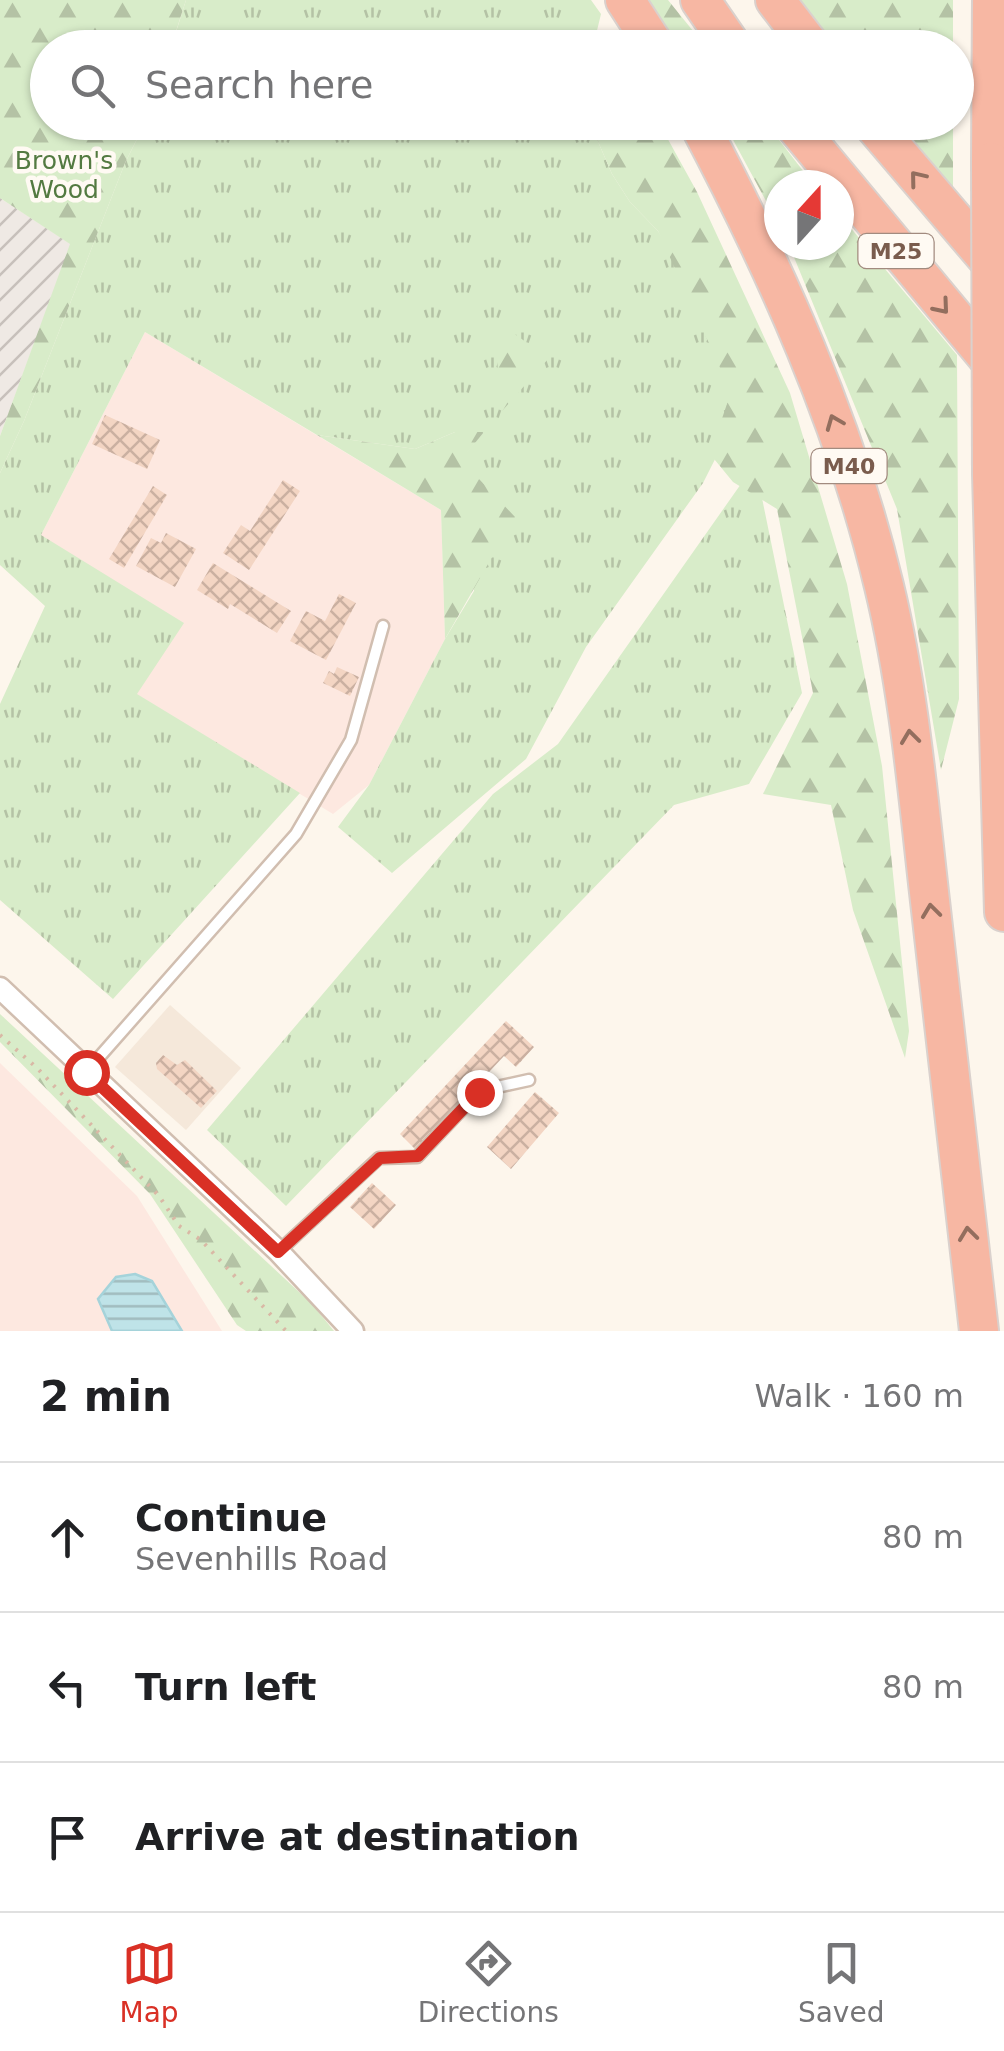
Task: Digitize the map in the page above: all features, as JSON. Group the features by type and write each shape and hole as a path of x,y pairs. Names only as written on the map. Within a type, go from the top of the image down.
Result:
{"highway":[{"path":"625,0 644,30"},
{"path":"700,0 721,30"},
{"path":"775,0 798,30"},
{"path":"992,0 992,474 1004,912"},
{"name":"M40","path":"708,140 750,220 840,436 884,586 906,699 979,1331"},
{"name":"M25","path":"807,140 1004,378"},
{"name":"M25","path":"886,140 1004,278"}],"street":[{"path":"0,988 278,1252 353,1331"}],"lane":[{"path":"86,1072 296,834 351,740 383,626"},
{"path":"278,1252 380,1158 418,1156 479,1092 529,1080"}],"path":[{"path":"0,1035 160,1196 179,1226 201,1240 286,1331"}],"shaded area":[{"path":"0,198 71,244 0,436"},
{"path":"145,332 441,510 445,639 369,785 333,814 136,694 41,535"},
{"path":"170,1005 241,1068 186,1130 115,1067"},
{"path":"0,1063 137,1196 222,1331 0,1331"}],"green space":[{"name":"Brown's Wood","path":"0,0 186,0 176,30 30,30 30,140 136,140 0,473 0,436 70,244 0,198"},
{"path":"186,0 591,0 601,14 597,30 177,30"},
{"path":"645,0 668,0 692,30 665,30"},
{"path":"800,0 953,0 953,30 824,30"},
{"path":"136,140 597,140 612,174 630,202 658,231 751,388 703,483 586,647 526,759 392,873 338,827 369,785 474,591 460,460 483,433 455,432 415,449 317,435 145,332 41,535 184,623 137,694 300,793 113,999 0,900 0,704 45,606 0,565 0,473"},
{"path":"597,140 668,140 697,192 790,393 847,584 882,766 909,1031 905,1058 853,910 831,805 763,794 813,693 777,509 733,482 710,454 731,392 658,231 630,202"},
{"path":"733,140 779,140 802,170 764,170 764,197"},
{"path":"910,140 953,140 953,194"},
{"path":"854,232 957,355 959,699 941,770 897,509 795,260 854,260"},
{"path":"493,319 549,358 502,411"},
{"path":"455,432 484,432 461,460 515,517 445,639 441,510 317,435 415,449"},
{"path":"755,464 802,693 749,784 674,805 286,1206 207,1130 493,794 558,744"},
{"path":"0,1014 312,1304 334,1331 246,1331 237,1325 150,1194 0,1042"}],"water":[{"path":"135,1274 152,1281 182,1331 112,1331 98,1299 116,1277"}],"building":[{"path":"105,415 160,440 147,469 92,444"},
{"path":"283,480 300,491 249,570 223,553 241,525 250,531"},
{"path":"153,486 167,495 124,568 109,559"},
{"path":"166,533 196,549 175,587 136,566 151,538 161,543"},
{"path":"213,563 291,611 277,633 230,604 228,609 197,590"},
{"path":"339,594 356,603 326,660 290,641 306,611 325,621"},
{"path":"337,667 359,677 350,696 323,683 329,671 334,674"},
{"path":"506,1021 534,1047 516,1067 504,1056 416,1150 400,1134"},
{"path":"163,1055 177,1065 185,1060 217,1091 201,1108 157,1069 156,1063"},
{"path":"535,1092 559,1113 511,1169 487,1147"},
{"path":"372,1183 396,1205 374,1229 350,1207"}],"route":[{"path":"86,1072 278,1252 380,1158 418,1156 479,1092"}]}
